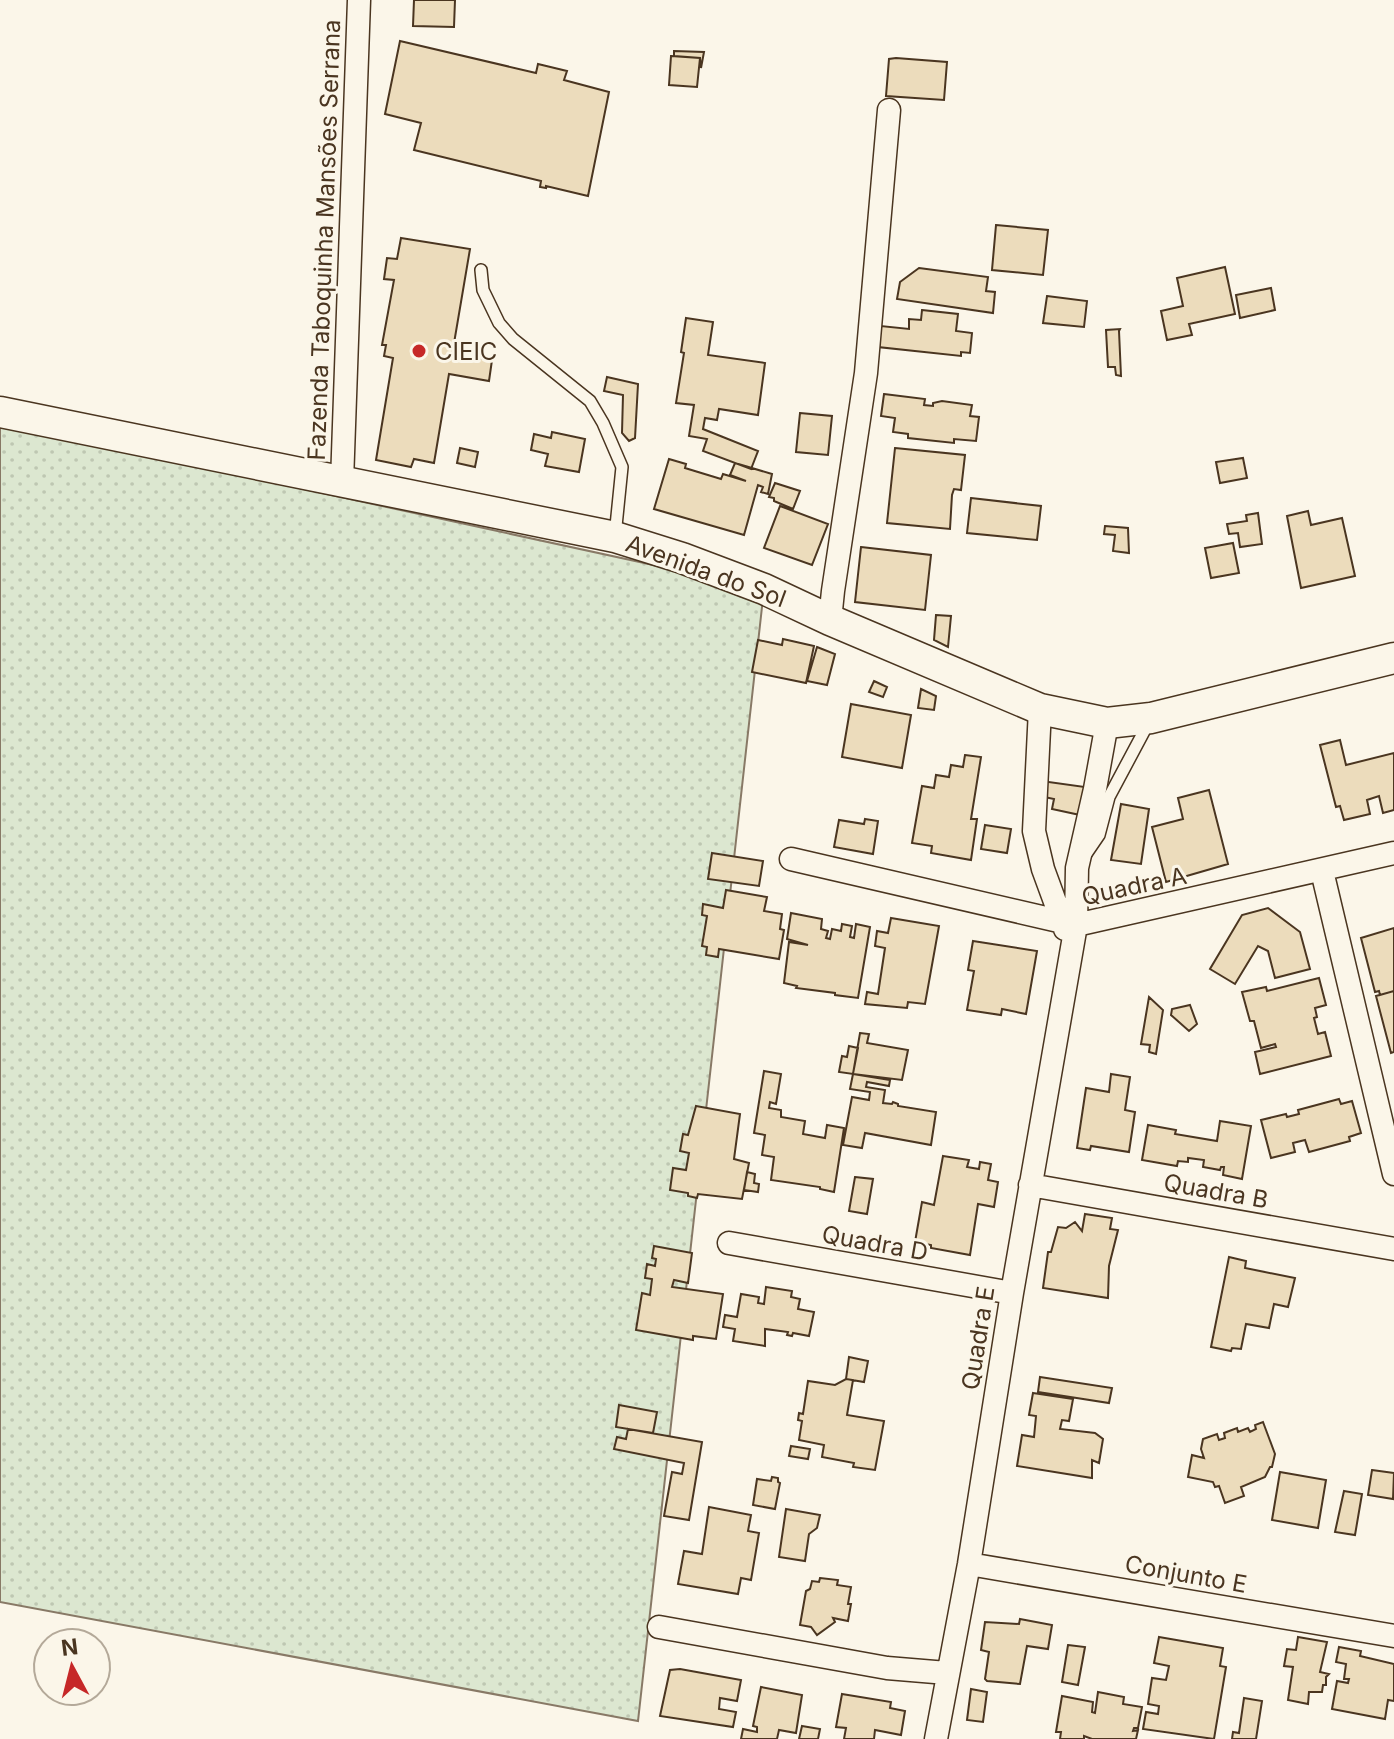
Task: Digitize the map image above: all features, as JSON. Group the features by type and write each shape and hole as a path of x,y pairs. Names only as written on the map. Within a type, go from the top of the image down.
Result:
{"street":[{"name":"Fazenda Taboquinha Mansões Serrana","path":"342,482 359,0"},
{"path":"830,620 866,373 889,110"},
{"name":"Avenida do Sol","path":"0,412 615,537 764,589 1040,709 1107,723 1151,718 1394,658"},
{"path":"1040,709 1034,831 1043,869 1070,930"},
{"name":"Quadra E","path":"936,1739 969,1564 1070,930 1077,868 1107,723"},
{"name":"Quadra A","path":"791,859 1070,930 1394,853"},
{"path":"1322,871 1394,1174"},
{"name":"Quadra B","path":"1030,1185 1394,1249"},
{"name":"Quadra D","path":"729,1243 1012,1293"},
{"name":"Conjunto E","path":"969,1564 1394,1636"},
{"path":"659,1627 887,1668 947,1673"}],"lane":[{"path":"481,270 483,290 499,323 513,339 590,401 603,423 622,467 615,537"},
{"path":"1077,868 1099,835 1109,797 1151,718"}],"green space":[{"path":"0,423 764,589 638,1721 0,1602"}],"building":[{"path":"414,0 455,0 454,27 413,26"},
{"path":"400,41 536,73 538,64 567,71 564,80 609,92 588,196 540,187 541,181 414,150 421,123 385,114"},
{"path":"674,51 704,52 701,68 700,58 674,56"},
{"path":"671,56 700,58 697,87 669,85"},
{"path":"889,59 947,62 944,100 886,96"},
{"path":"996,225 1048,230 1043,275 992,270"},
{"name":"CIEIC","path":"401,238 470,249 452,355 492,360 489,381 449,374 434,463 414,459 411,467 376,460 393,358 384,356 386,345 382,345 394,280 384,279 387,258 397,259"},
{"path":"1225,267 1235,314 1189,324 1192,335 1167,340 1161,311 1183,306 1177,278"},
{"path":"919,268 988,277 986,291 995,292 993,313 897,299 900,282"},
{"path":"1271,288 1275,310 1240,318 1236,295"},
{"path":"1047,296 1087,301 1084,327 1043,323"},
{"path":"922,310 958,314 956,331 972,333 970,353 961,352 961,356 878,347 881,326 909,329 909,319 921,320"},
{"path":"686,318 713,322 708,355 765,363 758,415 719,409 717,420 705,418 703,429 758,451 751,469 703,451 707,439 689,436 694,405 676,403"},
{"path":"1120,329 1121,376 1116,375 1115,367 1108,367 1106,330"},
{"path":"607,377 638,384 635,438 629,441 622,433 623,395 604,391"},
{"path":"884,394 925,399 924,405 933,406 933,403 942,401 972,405 970,416 979,417 976,441 954,439 954,443 908,438 908,434 893,432 895,418 881,416"},
{"path":"800,413 832,416 828,455 796,452"},
{"path":"552,432 585,439 579,472 545,466 548,454 531,450 534,434 551,438"},
{"path":"460,448 478,452 475,467 457,463"},
{"path":"895,448 965,455 961,490 954,489 952,495 950,529 887,523"},
{"path":"1243,458 1247,478 1220,483 1216,462"},
{"path":"669,459 686,464 685,468 721,479 723,474 746,481 730,475 735,463 772,474 768,494 761,492 763,487 758,485 744,535 654,509"},
{"path":"775,483 800,491 793,509 769,497"},
{"path":"971,498 1041,506 1037,540 967,533"},
{"path":"780,506 828,524 812,565 764,548"},
{"path":"1308,511 1311,525 1342,518 1355,576 1301,588 1287,516"},
{"path":"1258,513 1262,544 1240,547 1238,533 1229,534 1227,524 1247,521 1246,515"},
{"path":"1105,526 1128,528 1129,553 1113,551 1115,535 1104,534"},
{"path":"1233,543 1239,573 1211,578 1205,548"},
{"path":"861,547 931,555 925,610 855,602"},
{"path":"936,615 951,616 948,647 934,640"},
{"path":"783,639 814,646 806,683 752,672 758,640 782,645"},
{"path":"817,647 835,654 827,685 807,681"},
{"path":"874,681 887,687 883,697 869,692"},
{"path":"921,689 936,696 934,710 918,708"},
{"path":"851,704 911,715 902,768 842,757"},
{"path":"1340,740 1346,765 1394,753 1394,810 1383,813 1379,796 1367,800 1370,814 1344,820 1340,806 1336,807 1320,745"},
{"path":"965,755 981,757 971,819 977,819 971,860 931,853 932,846 912,843 922,786 934,788 936,775 949,777 951,765 963,767"},
{"path":"1027,779 1085,787 1080,815 1052,809 1054,799 1025,793"},
{"path":"1209,790 1228,864 1166,882 1152,827 1183,819 1178,798"},
{"path":"1121,804 1149,809 1141,864 1111,860"},
{"path":"865,819 878,821 873,854 834,847 839,820 864,824"},
{"path":"985,825 1011,829 1007,853 981,849"},
{"path":"712,853 763,861 759,886 708,879"},
{"path":"726,890 767,897 764,911 782,914 780,929 784,930 779,959 719,949 718,957 706,955 707,947 702,946 707,916 702,915 703,904 723,908"},
{"path":"1268,908 1300,932 1310,969 1275,978 1268,951 1258,946 1235,984 1210,969 1242,915"},
{"path":"791,913 822,919 821,929 828,931 826,938 830,939 832,929 841,931 842,924 852,926 850,937 854,938 856,924 870,927 858,998 796,988 784,983 789,942 808,945 787,939"},
{"path":"891,918 939,926 925,1004 908,1002 907,1008 865,1004 867,992 878,994 885,948 875,946 877,931 888,933"},
{"path":"1394,928 1394,991 1380,995 1379,991 1375,992 1361,938"},
{"path":"973,941 1037,951 1026,1014 1002,1009 1001,1015 967,1010 974,971 968,970"},
{"path":"1319,978 1326,1005 1315,1008 1317,1017 1314,1018 1318,1034 1325,1032 1331,1056 1260,1074 1255,1052 1276,1047 1275,1044 1261,1048 1242,992 1266,987 1267,991"},
{"path":"1394,991 1394,1052 1391,1053 1376,996"},
{"path":"1149,997 1163,1010 1156,1054 1149,1052 1150,1045 1141,1044"},
{"path":"1190,1005 1197,1024 1189,1031 1171,1015 1172,1009"},
{"path":"860,1033 869,1034 867,1043 908,1050 902,1080 853,1074"},
{"path":"849,1046 858,1048 853,1074 839,1072 842,1056 847,1057"},
{"path":"764,1071 781,1074 776,1104 770,1102 769,1108 781,1110 781,1117 805,1121 803,1134 825,1138 827,1125 844,1128 834,1192 771,1180 774,1157 762,1155 765,1135 754,1133"},
{"path":"853,1074 890,1080 889,1086 867,1082 866,1087 885,1090 883,1103 893,1102 898,1106 936,1112 931,1145 865,1133 862,1148 843,1145 852,1097 869,1100 870,1092 850,1089"},
{"path":"1111,1074 1130,1077 1125,1110 1135,1112 1129,1152 1091,1146 1090,1150 1077,1148 1086,1088 1109,1092"},
{"path":"1339,1099 1341,1104 1352,1101 1361,1133 1349,1137 1350,1141 1309,1152 1305,1140 1293,1143 1295,1152 1271,1158 1261,1120 1299,1114 1298,1110"},
{"path":"696,1106 740,1114 734,1159 749,1163 742,1199 698,1194 697,1198 670,1190 673,1168 686,1170 689,1153 680,1151 683,1134 688,1135"},
{"path":"1220,1121 1251,1126 1242,1179 1223,1175 1224,1167 1220,1170 1203,1167 1204,1160 1188,1158 1188,1162 1178,1161 1177,1166 1142,1160 1148,1125 1176,1130 1175,1134 1217,1141"},
{"path":"943,1156 969,1160 967,1167 979,1169 980,1162 991,1164 988,1180 998,1182 994,1207 978,1204 970,1255 915,1242 922,1202 934,1205"},
{"path":"747,1172 755,1174 754,1183 759,1184 758,1192 744,1190"},
{"path":"855,1177 873,1179 867,1214 849,1211"},
{"path":"1085,1214 1112,1218 1110,1229 1118,1230 1109,1266 1108,1298 1043,1288 1048,1252 1051,1252 1058,1227 1066,1228 1075,1222 1082,1231"},
{"path":"654,1246 692,1253 688,1283 674,1280 672,1287 723,1294 716,1339 693,1336 693,1340 636,1330 642,1293 650,1295 652,1279 645,1278 647,1264 655,1266 656,1259 652,1258"},
{"path":"1229,1257 1246,1261 1245,1268 1295,1278 1288,1307 1274,1304 1269,1328 1246,1324 1241,1349 1232,1348 1231,1351 1211,1347"},
{"path":"766,1287 792,1291 791,1297 800,1299 798,1309 814,1312 809,1336 793,1333 792,1336 787,1335 788,1332 765,1329 765,1346 733,1341 735,1329 723,1327 725,1315 737,1317 741,1294 759,1297 758,1303 764,1304"},
{"path":"849,1357 868,1361 864,1382 846,1379"},
{"path":"1040,1377 1112,1388 1109,1403 1038,1392"},
{"path":"846,1379 853,1380 847,1415 884,1421 875,1470 822,1457 824,1445 799,1440 802,1421 798,1420 799,1413 803,1414 808,1381 835,1385"},
{"path":"1033,1393 1073,1399 1069,1421 1062,1420 1060,1429 1095,1433 1103,1439 1099,1463 1092,1460 1092,1478 1017,1466 1022,1435 1034,1437 1036,1416 1029,1415"},
{"path":"619,1405 657,1412 653,1433 616,1427"},
{"path":"1263,1422 1275,1454 1272,1467 1265,1477 1241,1487 1244,1496 1225,1503 1219,1486 1188,1477 1192,1455 1204,1458 1201,1449 1203,1439 1217,1434 1219,1440 1225,1438 1224,1433 1237,1428 1238,1432 1248,1428 1250,1432 1256,1429 1255,1425"},
{"path":"628,1429 702,1442 689,1520 664,1516 672,1472 682,1474 684,1463 614,1449 617,1437 626,1439"},
{"path":"791,1446 810,1449 808,1459 789,1456"},
{"path":"1372,1470 1394,1473 1393,1499 1368,1495"},
{"path":"1280,1472 1326,1480 1318,1528 1272,1520"},
{"path":"772,1477 778,1478 780,1483 775,1509 753,1505 757,1479 771,1481"},
{"path":"1344,1491 1362,1494 1355,1535 1335,1532"},
{"path":"709,1507 751,1515 748,1531 759,1533 751,1580 741,1578 738,1594 678,1584 684,1551 702,1554"},
{"path":"786,1509 820,1515 817,1528 809,1534 805,1561 779,1557"},
{"path":"820,1578 838,1580 837,1585 851,1587 848,1604 851,1604 848,1621 833,1618 835,1622 817,1635 811,1627 800,1625 806,1591 810,1589 812,1581 819,1582"},
{"path":"1020,1619 1052,1625 1048,1649 1027,1646 1020,1684 987,1681 989,1652 981,1650 985,1622 1019,1624"},
{"path":"1159,1637 1223,1648 1220,1666 1226,1667 1214,1739 1143,1729 1146,1712 1158,1714 1159,1706 1148,1704 1152,1678 1166,1680 1169,1666 1154,1663"},
{"path":"1298,1637 1327,1642 1320,1672 1329,1674 1326,1685 1323,1685 1322,1692 1309,1692 1308,1704 1288,1700 1293,1667 1284,1666 1287,1649 1296,1650"},
{"path":"1068,1645 1085,1647 1078,1685 1062,1682"},
{"path":"1339,1647 1361,1651 1360,1656 1394,1664 1394,1701 1388,1700 1385,1719 1332,1709 1337,1681 1348,1683 1349,1679 1344,1679 1346,1664 1336,1662"},
{"path":"670,1670 741,1680 737,1701 720,1698 719,1709 736,1712 733,1727 660,1716"},
{"path":"761,1687 802,1695 796,1733 779,1730 777,1739 741,1739 743,1729 757,1732 757,1727 753,1726"},
{"path":"971,1689 987,1692 983,1722 967,1720"},
{"path":"1098,1692 1124,1697 1123,1704 1142,1707 1138,1728 1133,1731 1138,1730 1136,1739 1092,1739 1084,1736 1084,1739 1060,1739 1061,1732 1056,1732 1062,1696 1093,1702 1092,1712 1095,1713"},
{"path":"842,1694 891,1702 890,1708 905,1711 901,1735 875,1730 874,1739 844,1739 846,1728 836,1727"},
{"path":"1244,1698 1262,1701 1256,1739 1232,1739 1233,1732 1239,1733"},
{"path":"802,1726 820,1729 818,1739 799,1739"}],"place":[{"name":"CIEIC","path":"419,351"}]}
